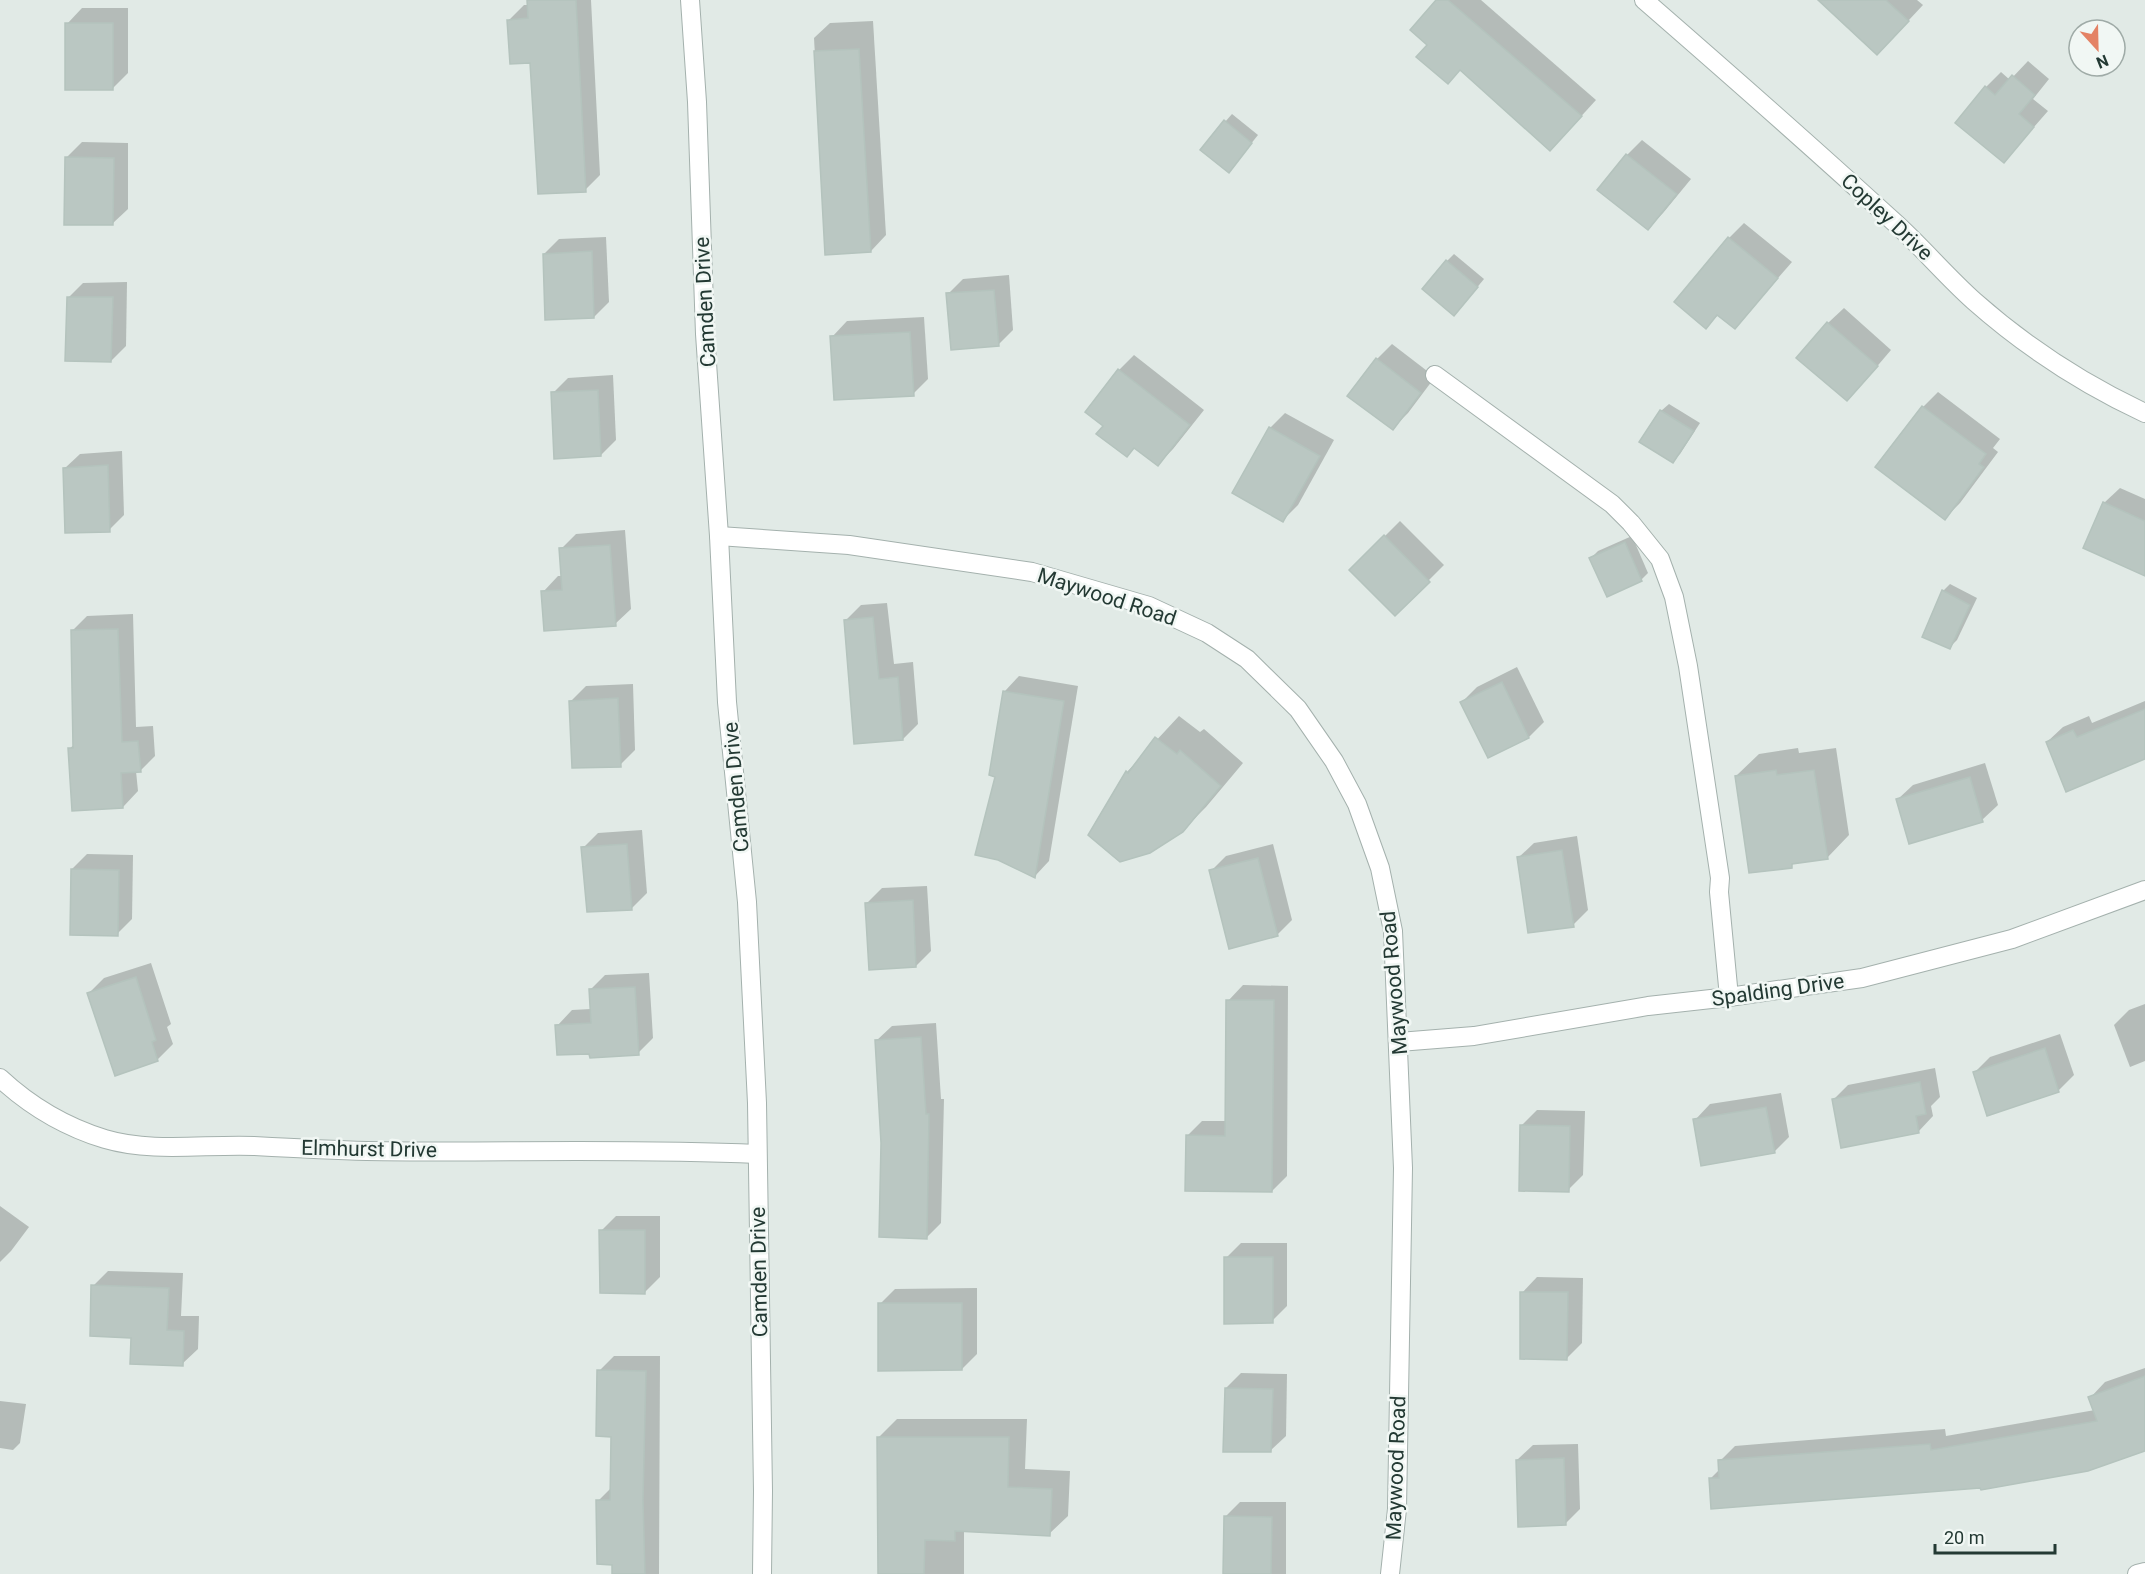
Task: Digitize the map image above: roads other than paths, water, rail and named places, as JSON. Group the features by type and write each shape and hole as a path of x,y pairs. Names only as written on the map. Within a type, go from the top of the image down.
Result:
{"street":[{"name":"Camden Drive","path":"690,0 697,102 705,334 728,702 747,902 757,1103 763,1480 762,1574"},
{"name":"Copley Drive","path":"1644,0 1888,216 1974,301 2044,357 2104,394 2145,413"},
{"path":"1436,375 1612,504 1631,523 1660,559 1674,597 1688,666 1720,878 1719,892 1729,997"},
{"name":"Maywood Road","path":"719,536 849,545 1032,572 1149,606 1207,633 1247,659 1298,709 1334,761 1357,804 1380,868 1394,931 1403,1168 1397,1509 1390,1574"},
{"name":"Spalding Drive","path":"1400,1042 1474,1036 1648,1006 1862,978 2012,939 2145,890"},
{"name":"Elmhurst Drive","path":"0,1078 18,1094 62,1122 106,1139 152,1146 237,1145 365,1151 681,1150 757,1154"},
{"path":"2137,1574 2145,1572"}]}
